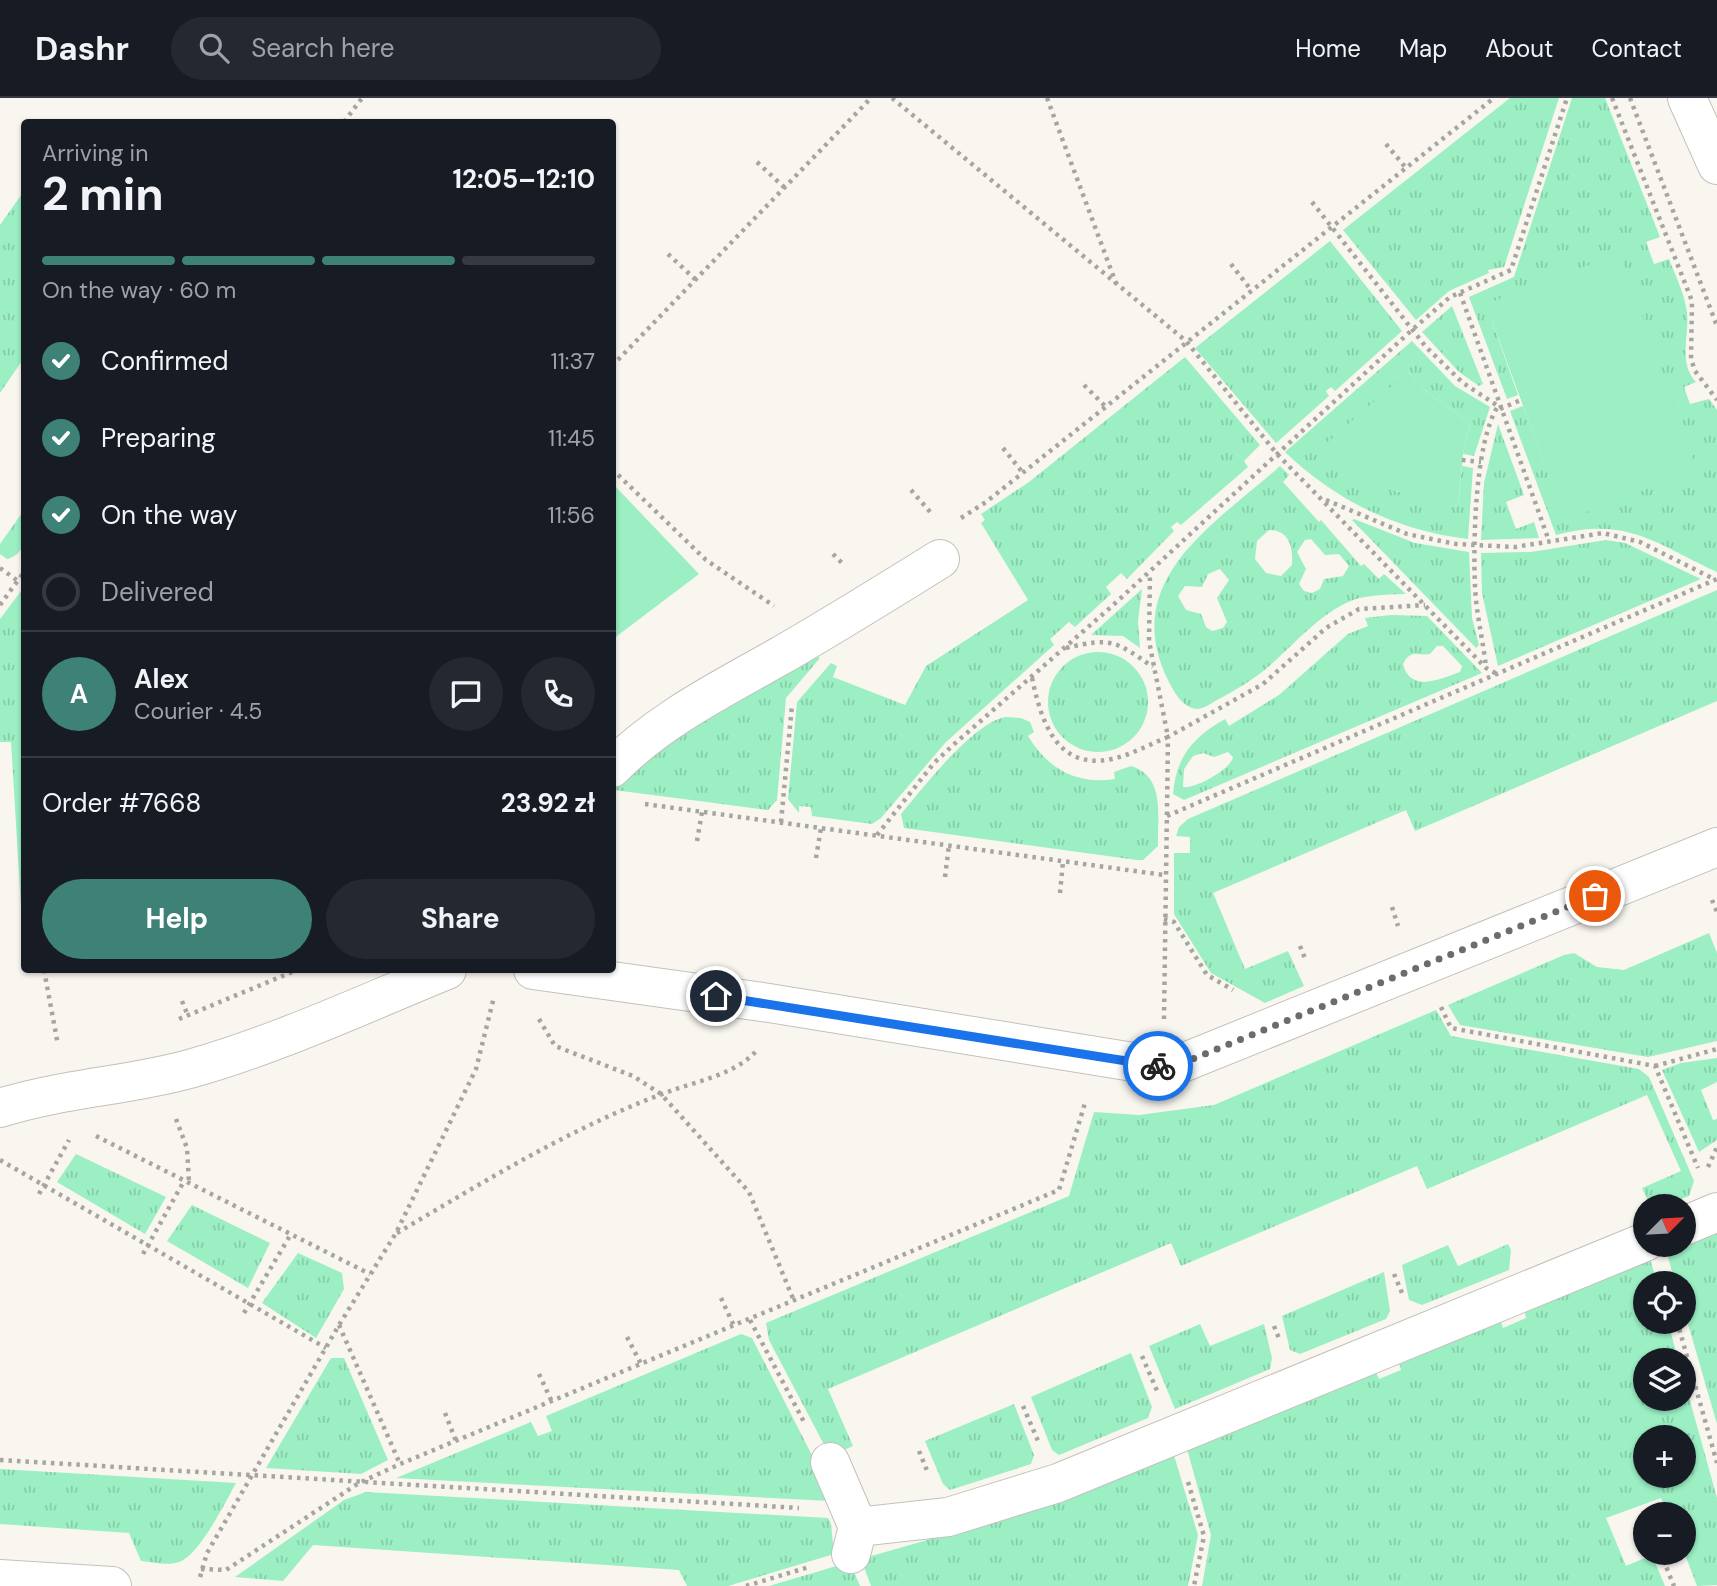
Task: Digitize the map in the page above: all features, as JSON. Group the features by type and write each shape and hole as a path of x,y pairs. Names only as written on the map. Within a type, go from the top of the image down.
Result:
{"street":[{"path":"1701,111 1717,165"},
{"path":"616,764 636,743 699,703 843,620 940,559"},
{"path":"554,973 769,1003 1170,1068 1717,847"},
{"path":"43,1106 194,1068 326,1020 440,973"},
{"path":"1696,1212 1710,1196"},
{"path":"830,1462 853,1527 948,1517 1058,1483 1633,1247"},
{"path":"0,1579 112,1586"}],"path":[{"path":"616,362 872,98"},
{"path":"892,98 1186,341 1277,454 1486,668 1499,675"},
{"path":"1047,98 1118,287"},
{"path":"1478,98 1484,105"},
{"path":"955,522 1023,473 1494,98"},
{"path":"877,835 934,763 1150,572 1277,454 1282,446 1413,329 1450,297 1511,270 1567,98"},
{"path":"1612,98 1692,301 1691,359 1695,371 1717,400"},
{"path":"1630,98 1717,326"},
{"path":"346,119 360,99"},
{"path":"1386,144 1406,168"},
{"path":"757,162 785,188"},
{"path":"1312,202 1426,347 1463,383 1499,407"},
{"path":"668,254 696,280"},
{"path":"1231,264 1251,290"},
{"path":"1460,293 1549,541"},
{"path":"1084,385 1106,407"},
{"path":"1486,668 1475,586 1481,462 1488,422 1499,407 1521,400"},
{"path":"1003,448 1023,473"},
{"path":"1462,460 1481,462"},
{"path":"616,473 706,560 776,607"},
{"path":"911,490 937,519"},
{"path":"1322,498 1408,534 1456,544 1515,547 1603,533 1640,542 1716,579"},
{"path":"0,568 18,582"},
{"path":"638,803 1164,875 1168,737 1153,667 1148,615 1150,572"},
{"path":"0,605 21,577"},
{"path":"1167,816 1499,675 1716,579"},
{"path":"1031,677 1040,717 1057,744 1081,760 1111,759 1168,737 1263,684 1326,628 1359,608 1426,605"},
{"path":"1065,648 1100,640 1120,645 1153,667"},
{"path":"781,822 792,700"},
{"path":"697,841 702,811"},
{"path":"816,858 821,828"},
{"path":"945,877 949,845"},
{"path":"1060,893 1063,862"},
{"path":"1164,919 1174,922 1206,975 1239,993"},
{"path":"39,1194 44,1185 44,973"},
{"path":"200,1577 201,1569 252,1477 339,1325 396,1233 476,1069 495,993"},
{"path":"182,1001 188,1016"},
{"path":"396,1233 544,1146 661,1094 746,1064 761,1045 769,1003"},
{"path":"535,1007 555,1046 633,1076 661,1094 749,1192 794,1301"},
{"path":"1442,1008 1451,1028 1655,1066 1717,1049"},
{"path":"201,1569 226,1570 359,1483 400,1464 1059,1190 1099,1055"},
{"path":"1655,1066 1710,1196"},
{"path":"43,1106 370,1274"},
{"path":"143,1254 187,1181 187,1149"},
{"path":"0,1160 326,1348"},
{"path":"244,1313 291,1234"},
{"path":"721,1298 734,1326"},
{"path":"750,1320 823,1461 830,1462"},
{"path":"339,1325 400,1464"},
{"path":"1682,1334 1717,1463"},
{"path":"627,1337 641,1364"},
{"path":"1142,1356 1163,1405"},
{"path":"539,1374 552,1402"},
{"path":"1023,1406 1043,1453"},
{"path":"445,1413 456,1441"},
{"path":"0,1460 828,1509 853,1527 746,1586"},
{"path":"1190,1487 1204,1536 1194,1586"},
{"path":"1665,1565 1674,1586"}],"green space":[{"path":"1510,98 1559,98 1504,267 1488,270 1489,273 1449,291 1416,320 1343,230"},
{"path":"1572,98 1605,98 1660,237 1646,242 1654,264 1669,259 1683,295 1687,316 1687,365 1696,382 1684,387 1690,404 1709,399 1717,410 1717,572 1657,543 1621,531 1580,530 1556,535 1510,411 1523,406 1565,520 1486,304 1518,395 1507,399 1469,297 1514,277"},
{"path":"21,195 21,362 0,393 0,225"},
{"path":"1330,241 1402,331 1335,391 1331,387 1326,391 1329,396 1276,443 1195,348"},
{"path":"1620,253 1697,470 1565,520 1486,304"},
{"path":"1452,306 1483,384 1479,386 1459,372 1422,332"},
{"path":"1412,341 1455,386 1490,407 1474,456 1463,454 1470,423 1429,394 1408,372 1346,465 1396,491 1458,507 1462,466 1473,468 1468,539 1417,529 1369,511 1325,485 1285,452"},
{"path":"1185,357 1260,445 1244,461 1248,467 1181,525 1177,522 1171,527 1174,531 1127,579 1121,573 1106,587 1111,594 1075,627 1069,622 1050,639 1054,645 946,742 881,818 872,824 812,816 811,807 799,806 799,813 788,799 797,702 831,663 837,666 833,677 905,705 926,666 1028,600 981,523 985,520 981,514 1029,482"},
{"path":"1408,372 1429,394 1470,423 1463,454 1458,507 1422,499 1368,479 1337,459 1323,446"},
{"path":"1498,424 1524,495 1506,502 1516,529 1534,522 1539,538 1481,540 1484,483"},
{"path":"1280,466 1289,475 1283,482 1361,566 1364,564 1379,579 1384,574 1406,594 1366,597 1344,604 1317,622 1249,681 1205,707 1191,708 1178,697 1171,686 1155,641 1156,609 1166,581 1182,555 1204,531","holes":["1269,530 1282,533 1291,546 1292,565 1281,576 1266,573 1255,559 1257,541","1311,539 1325,555 1339,554 1349,566 1343,576 1324,579 1320,589 1312,593 1304,591 1299,584 1306,569 1297,552 1305,540","1220,569 1229,580 1217,598 1227,622 1223,628 1212,631 1206,627 1201,614 1186,610 1178,596 1185,586 1202,587 1208,574"]},
{"path":"616,487 699,574 616,637"},
{"path":"21,514 20,551 7,559 0,554 0,544"},
{"path":"1352,520 1415,543 1469,552 1472,618 1479,645 1476,648"},
{"path":"1606,540 1625,543 1701,579 1498,666 1482,593 1481,553 1531,552"},
{"path":"1142,589 1138,621 1140,648 1123,636 1091,635"},
{"path":"1717,590 1717,701 1415,831 1406,810 1213,893 1245,969 1288,951 1304,986 1265,1003 1211,973 1174,914 1174,853 1190,853 1190,837 1176,836 1179,827 1188,819"},
{"path":"21,591 21,907 11,742 0,742 0,619"},
{"path":"1391,615 1427,616 1482,673 1184,800 1173,794 1182,759 1195,741 1225,719 1229,726 1279,695 1348,634 1368,626 1365,618","holes":["1437,646 1443,646 1462,666 1460,672 1428,682 1412,679 1403,664 1406,659 1412,655 1430,654","1228,752 1233,757 1220,772 1204,782 1183,787 1184,769 1193,756 1203,753 1214,757"]},
{"path":"1098,652 1117,656 1133,667 1144,683 1148,702 1144,721 1133,737 1117,748 1098,752 1079,748 1063,737 1052,721 1048,702 1052,683 1063,667 1079,656"},
{"path":"811,655 820,658 786,698 777,800 768,810 616,790 635,764"},
{"path":"1005,717 1021,718 1030,722 1034,732 1028,736 1036,748 1054,766 1076,777 1115,779 1114,772 1131,766 1142,771 1155,788 1158,846 1143,860 1137,860 904,828 901,814 935,774 978,731"},
{"path":"1709,933 1717,953 1717,1041 1648,1057 1460,1025 1448,1005 1564,955 1574,953 1597,967 1624,970"},
{"path":"1436,1010 1451,1036 1639,1069 1649,1077 1694,1181 1690,1194 1645,1194 1642,1188 1681,1171 1647,1095 1427,1189 1417,1166 1181,1266 1171,1243 828,1389 853,1446 830,1456 769,1340 766,1323 1069,1196 1094,1112 1139,1115 1214,1105"},
{"path":"1717,1058 1717,1082 1701,1090 1713,1120 1717,1119 1717,1140 1699,1152 1662,1070 1681,1063"},
{"path":"76,1154 166,1197 145,1234 57,1182"},
{"path":"192,1205 270,1243 248,1288 167,1241"},
{"path":"1717,1232 1717,1424 1691,1334 1696,1334 1696,1271 1672,1271 1668,1257 1696,1257 1696,1241"},
{"path":"1508,1244 1511,1250 1509,1270 1422,1305 1409,1300 1402,1265 1448,1245 1458,1266"},
{"path":"298,1253 342,1273 344,1289 316,1338 262,1303"},
{"path":"1650,1257 1654,1271 1633,1271 1633,1334 1671,1334 1675,1348 1633,1348 1633,1411 1693,1411 1717,1498 1717,1585 1697,1586 1689,1565 1696,1565 1696,1502 1663,1502 1661,1498 1650,1502 1633,1502 1633,1508 1606,1518 1626,1566 1633,1563 1656,1565 1665,1586 1202,1586 1211,1535 1187,1449 1375,1370 1379,1379 1401,1370 1398,1360 1500,1319 1503,1328 1526,1318 1524,1309"},
{"path":"1384,1272 1390,1311 1386,1319 1300,1354 1290,1350 1282,1316"},
{"path":"1200,1324 1210,1346 1264,1324 1272,1358 1270,1369 1175,1409 1149,1346"},
{"path":"741,1334 752,1338 816,1463 829,1501 396,1478 531,1422 538,1436 552,1431 546,1416"},
{"path":"1131,1353 1152,1407 1148,1418 1059,1455 1052,1450 1031,1397"},
{"path":"331,1358 344,1358 388,1460 361,1474 266,1468"},
{"path":"1014,1404 1034,1455 1031,1464 950,1490 943,1484 925,1441"},
{"path":"1173,1452 1198,1535 1188,1586 871,1586 861,1559 1025,1512"},
{"path":"0,1469 236,1483 195,1550 179,1562 165,1564 141,1561 129,1533 0,1524"},
{"path":"366,1492 828,1518 834,1554 728,1586 687,1586 679,1570 313,1545 283,1581 235,1577 344,1500"},
{"path":"850,1562 860,1586 769,1586"}],"way so far":[{"path":"1158,1066 1170,1068 1595,896"}],"route":[{"path":"716,996 997,1038 1158,1066"}]}
